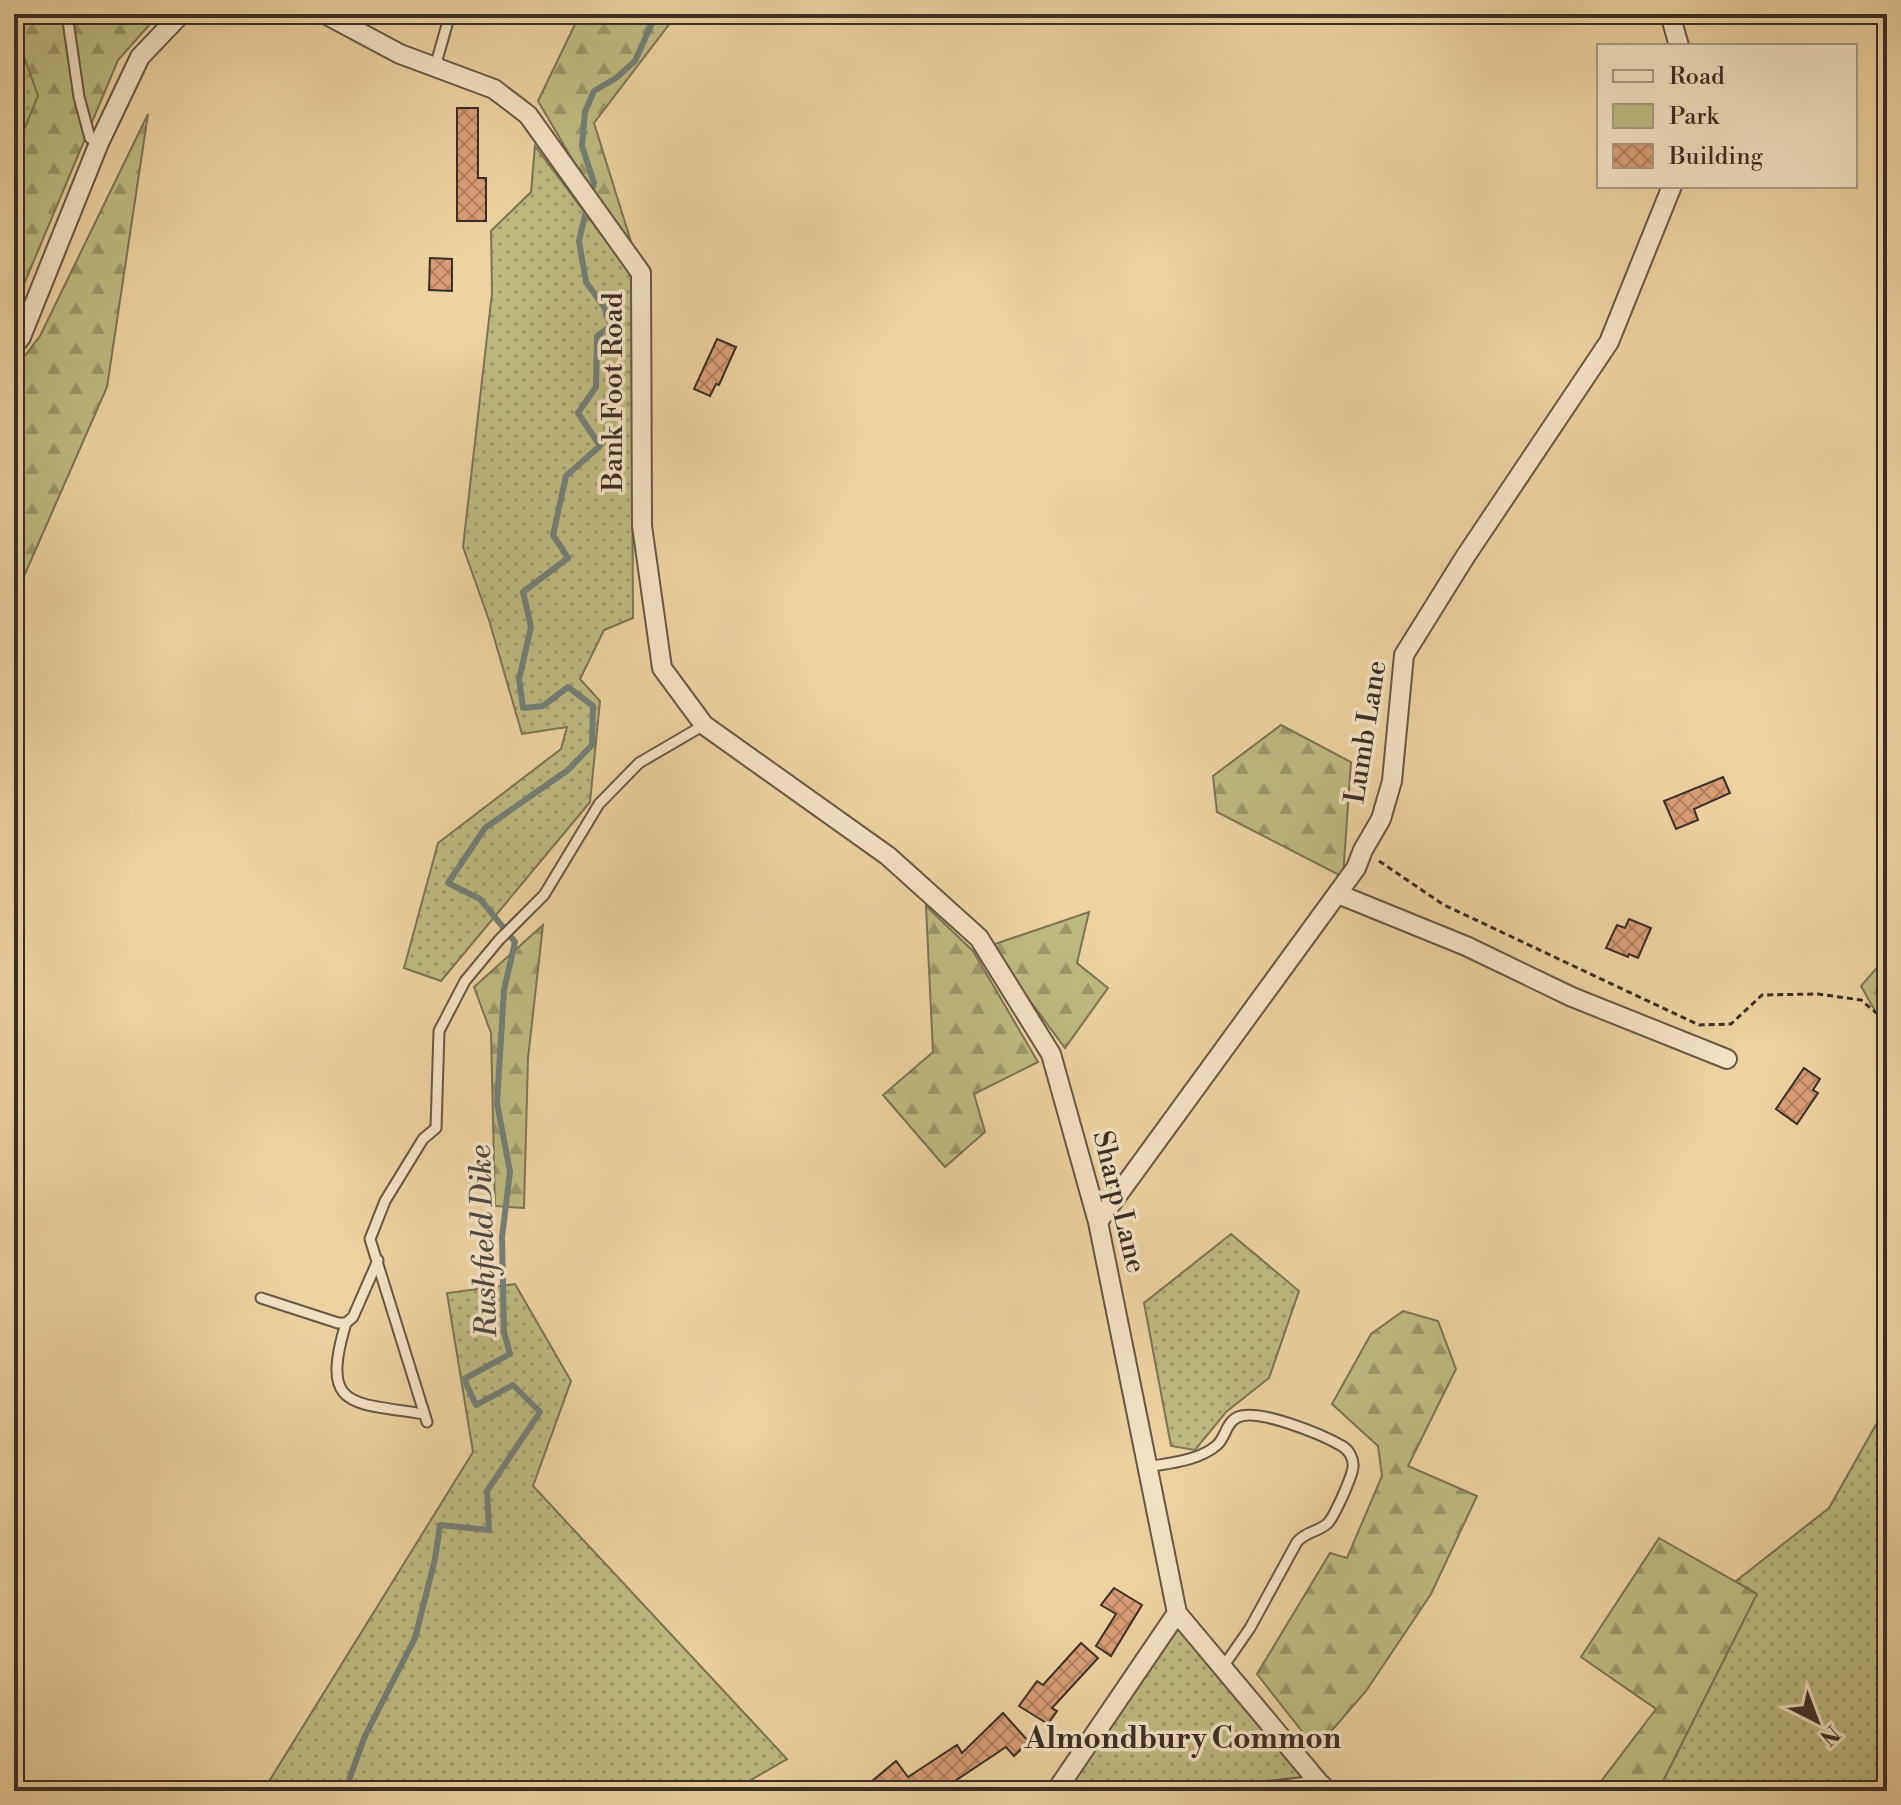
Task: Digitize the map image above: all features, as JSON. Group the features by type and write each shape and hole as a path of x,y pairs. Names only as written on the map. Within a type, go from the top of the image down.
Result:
{"street":[{"path":"14,346 21,337 99,143 140,57 181,14"},
{"name":"Bank Foot Road","path":"325,14 400,54 494,89 528,115 641,273 642,526 662,668 704,725"},
{"path":"1670,14 1678,44"},
{"name":"Lumb Lane","path":"1098,1222 1356,868 1381,819 1392,781 1404,655 1465,557 1609,342 1671,188"},
{"name":"Sharp Lane","path":"704,725 888,856 979,938 1051,1054 1098,1222 1177,1613 1324,1788"},
{"path":"1338,894 1466,946 1572,997 1727,1059"},
{"path":"1056,1791 1177,1613"},
{"path":"1269,1791 1324,1788"}],"lane":[{"path":"67,14 79,97 90,138 99,143"},
{"path":"435,67 450,14"},
{"path":"378,1260 353,1317 346,1323 336,1368 339,1388 346,1396 367,1405 426,1418 378,1260 370,1239 385,1201 423,1139 436,1128 439,1031 465,981 499,940 544,895 599,804 639,763 704,725"},
{"path":"261,1298 346,1323"},
{"path":"1147,1467 1181,1461 1207,1452 1218,1445 1231,1422 1251,1414 1265,1415 1314,1434 1342,1446 1350,1455 1353,1467 1328,1522 1303,1535 1297,1542 1250,1628 1223,1667"}],"path":[{"path":"1363,850 1444,905 1699,1025 1731,1024 1762,995 1818,994 1861,1000 1887,1022"}],"green space":[{"path":"14,14 159,14 118,60 14,308 14,154 38,96 14,28"},
{"path":"580,14 677,14 594,123 643,280 538,101"},
{"path":"14,28 39,96 14,154"},
{"path":"148,114 107,387 14,599 14,370 40,336"},
{"path":"535,146 631,274 633,618 604,630 580,679 600,701 590,802 441,981 404,968 438,843 561,749 567,727 522,734 489,620 463,547 492,293 491,231 531,192"},
{"path":"1281,725 1351,762 1343,877 1217,812 1213,776"},
{"path":"926,906 973,951 1038,1062 974,1094 985,1132 945,1167 883,1095 933,1052"},
{"path":"1089,912 1077,963 1108,988 1065,1048 989,946"},
{"path":"543,925 528,1058 524,1208 495,1206 491,1033 474,987"},
{"path":"1887,956 1887,1032 1861,986"},
{"path":"1231,1234 1299,1291 1269,1378 1226,1412 1195,1450 1171,1446 1144,1303"},
{"path":"515,1284 571,1381 533,1486 787,1759 732,1791 263,1791 473,1452 447,1293"},
{"path":"1403,1311 1438,1321 1456,1369 1408,1466 1477,1496 1431,1594 1366,1691 1316,1749 1257,1674 1330,1553 1347,1558 1382,1476 1378,1446 1332,1404 1371,1334"},
{"path":"1887,1405 1887,1791 1658,1791 1756,1594 1736,1581 1829,1508"},
{"path":"1659,1538 1757,1594 1658,1791 1604,1791 1602,1780 1656,1709 1581,1657"},
{"name":"Almondbury Common","path":"1177,1615 1323,1789 1057,1791"}],"building":[{"path":"457,108 478,108 478,178 486,178 486,221 457,221"},
{"path":"430,258 452,259 452,291 429,290"},
{"path":"717,339 736,347 719,385 716,384 710,396 694,389"},
{"path":"1723,777 1730,793 1694,809 1698,820 1676,829 1664,801"},
{"path":"1629,919 1651,928 1638,958 1606,948 1617,925 1625,928"},
{"path":"1804,1068 1820,1079 1813,1090 1818,1093 1797,1124 1776,1109"},
{"path":"1114,1588 1142,1605 1111,1656 1096,1646 1116,1614 1101,1605"},
{"path":"1081,1643 1098,1658 1052,1708 1057,1711 1048,1724 1019,1706 1037,1681 1043,1685"},
{"path":"1003,1713 1029,1742 1014,1756 1006,1747 940,1791 931,1791 925,1782 916,1789 918,1791 860,1791 896,1761 908,1777 957,1745 962,1753"}],"waterway":[{"name":"Rushfield Dike","path":"590,196 594,183 582,146 585,112 594,91 616,78 635,61 656,14"},
{"name":"Rushfield Dike","path":"345,1791 365,1736 415,1638 435,1559 440,1525 489,1530 487,1491 540,1412 513,1385 476,1405 464,1379 510,1354 504,1332 502,1237 510,1172 497,1103 504,990 515,942 480,899 448,883 485,828 568,770 592,745 593,706 568,687 543,706 523,708 519,679 531,627 523,592 568,558 553,535 566,476 600,446 578,413 596,387 597,336 611,326 604,307 586,282 579,241 587,207"}],"district":[{"name":"Almondbury Common","path":"1183,1739"}]}
